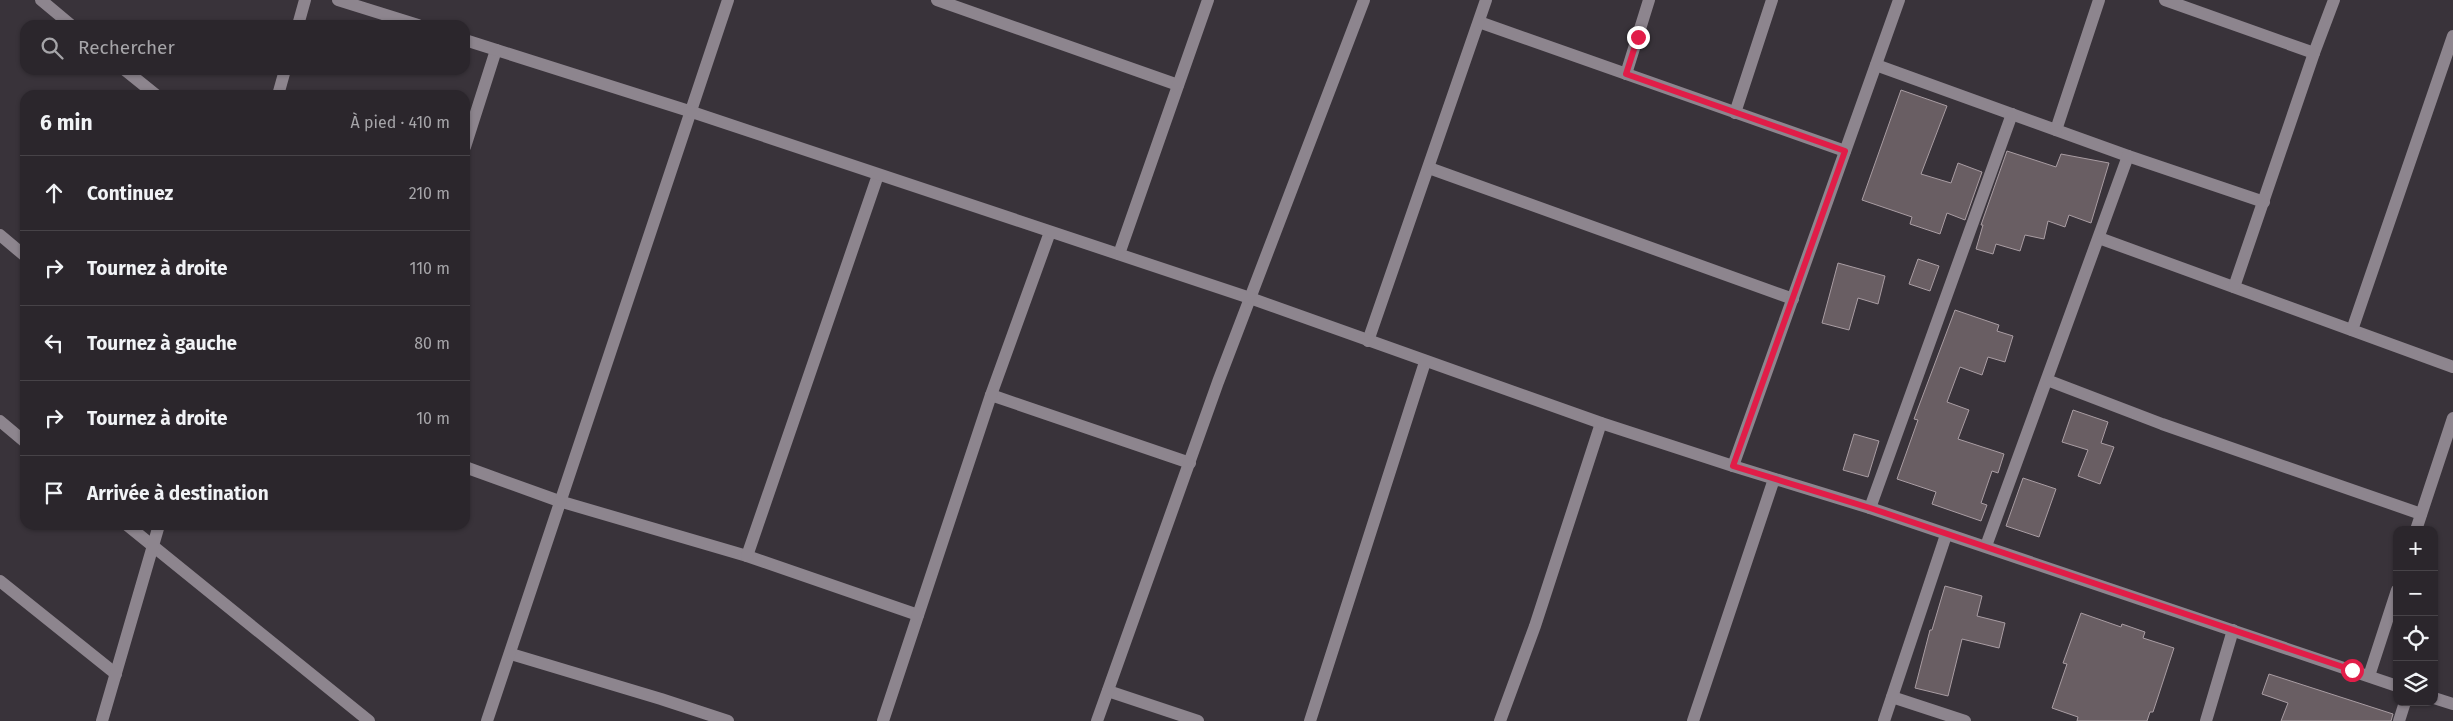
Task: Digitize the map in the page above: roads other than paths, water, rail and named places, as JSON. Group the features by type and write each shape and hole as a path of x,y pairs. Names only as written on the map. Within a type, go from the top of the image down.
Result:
{"street":[{"path":"41,0 65,20"},
{"path":"299,20 305,0"},
{"path":"338,0 402,20"},
{"path":"487,721 728,0"},
{"path":"937,0 1178,85"},
{"path":"1119,254 1208,0"},
{"path":"1097,721 1250,298 1364,0"},
{"path":"1368,341 1486,0"},
{"path":"1626,74 1649,0"},
{"path":"1735,113 1772,0"},
{"path":"1733,466 1900,0"},
{"path":"2056,130 2099,0"},
{"path":"2165,0 2314,53"},
{"path":"2234,287 2334,0"},
{"path":"1479,22 1845,151"},
{"path":"2352,330 2453,36"},
{"path":"470,42 690,111 1119,254 1250,298 1425,362 1601,423 1870,508 1946,535 1986,546 2393,685"},
{"path":"470,131 496,50"},
{"path":"1876,65 2128,156 2264,202"},
{"path":"132,75 150,90"},
{"path":"279,90 284,75"},
{"path":"1870,508 2012,114"},
{"path":"1986,546 2128,156"},
{"path":"1429,168 1560,213 1793,299"},
{"path":"747,556 878,175"},
{"path":"883,721 991,396 1050,232"},
{"path":"0,235 20,252"},
{"path":"2099,238 2453,367"},
{"path":"1310,721 1425,362"},
{"path":"2047,380 2162,424 2421,514"},
{"path":"991,396 1190,463"},
{"path":"2417,526 2453,418"},
{"path":"0,422 20,438"},
{"path":"1500,721 1535,626 1601,423"},
{"path":"470,469 560,500 747,556 918,616"},
{"path":"1693,721 1774,479"},
{"path":"133,530 369,721"},
{"path":"102,721 158,530"},
{"path":"1884,721 1946,535"},
{"path":"0,582 116,674"},
{"path":"2369,676 2393,602"},
{"path":"2206,721 2233,630"},
{"path":"510,654 661,698 728,721"},
{"path":"1108,691 1198,721"},
{"path":"1892,698 1965,721"},
{"path":"2438,699 2453,704"},
{"path":"2398,721 2404,706"}]}
